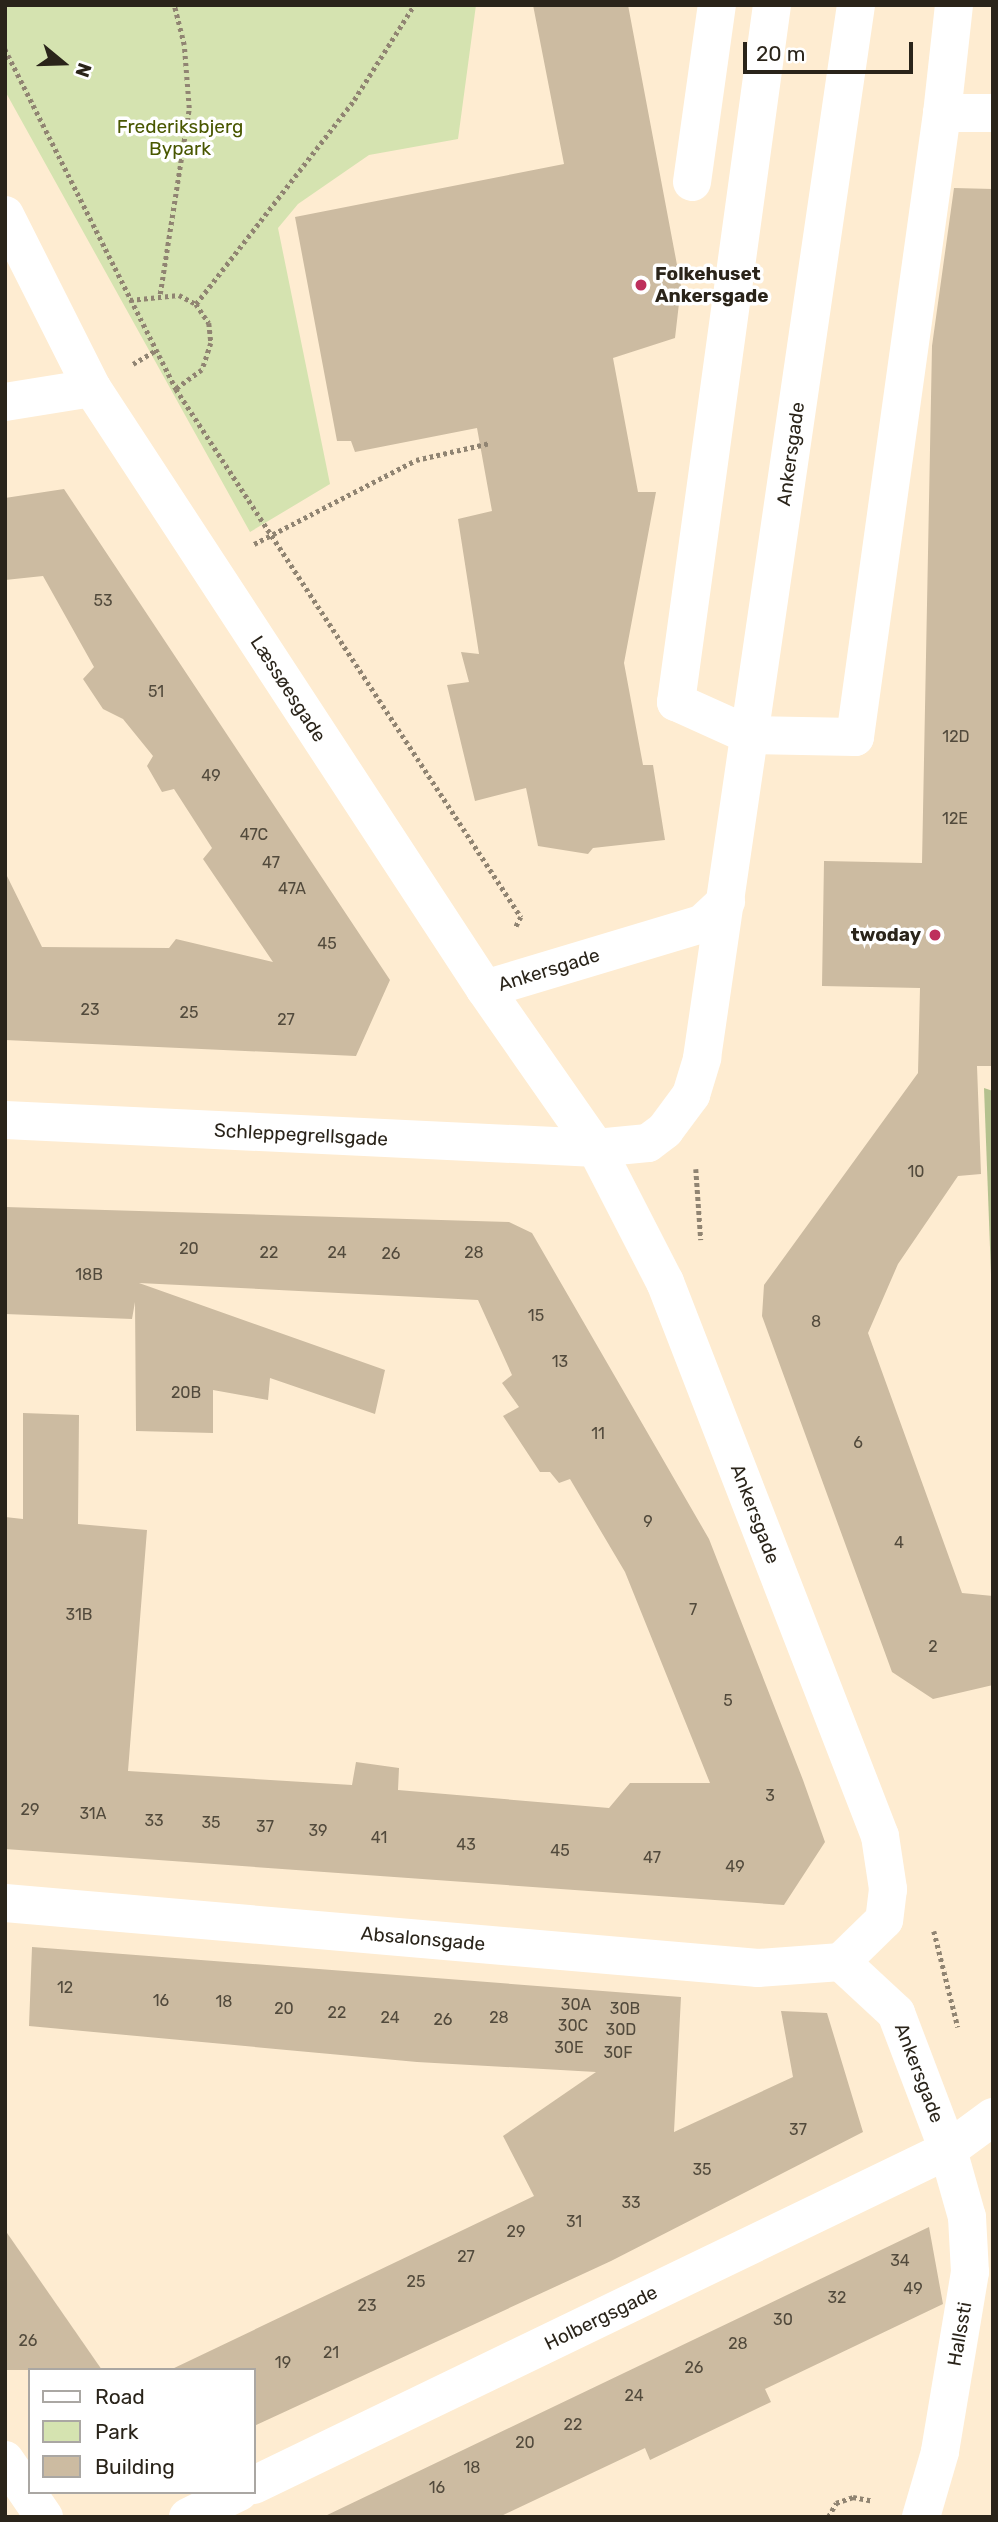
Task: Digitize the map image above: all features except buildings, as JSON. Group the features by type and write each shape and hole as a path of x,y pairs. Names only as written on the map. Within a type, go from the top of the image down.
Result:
{"street":[{"path":"692,182 717,5"},
{"path":"772,5 676,702 749,735 855,737 942,113 954,5"},
{"name":"Ankersgade","path":"856,5 702,1058 691,1095 666,1130 648,1143 596,1148 665,1282 880,1836 888,1888 884,1920 841,1962 896,2013 948,2150"},
{"path":"942,113 993,113"},
{"name":"Læssøesgade","path":"5,215 92,388 485,989 596,1148"},
{"path":"5,402 92,388"},
{"name":"Ankersgade","path":"485,989 702,923 726,902"},
{"name":"Schleppegrellsgade","path":"5,1120 596,1148"},
{"name":"Absalonsgade","path":"5,1903 758,1968 841,1962"},
{"name":"Holbergsgade","path":"256,2484 948,2150 993,2117"},
{"name":"Hallssti","path":"921,2517 940,2452 971,2272 967,2217 948,2150"},
{"path":"5,2459 28,2493"},
{"path":"29,2494 44,2517"},
{"path":"188,2517 235,2494"}],"path":[{"path":"160,294 190,108 184,45 174,5"},
{"path":"196,304 354,100 414,5"},
{"path":"5,49 176,389 521,917 485,989"},
{"path":"130,300 160,294 178,295 196,304 209,323 211,343 202,370 176,389"},
{"path":"211,570 271,535 416,460 491,443"},
{"path":"828,2517 836,2503 853,2497 869,2499 880,2506"}],"green space":[{"name":"Frederiksbjerg Bypark","path":"5,5 476,5 458,139 369,155 298,204 278,228 330,484 250,532 5,91"},
{"path":"984,1088 993,1091 993,1327"}],"place":[{"name":"Folkehuset Ankersgade","path":"641,285"},
{"name":"twoday","path":"935,935"}]}
